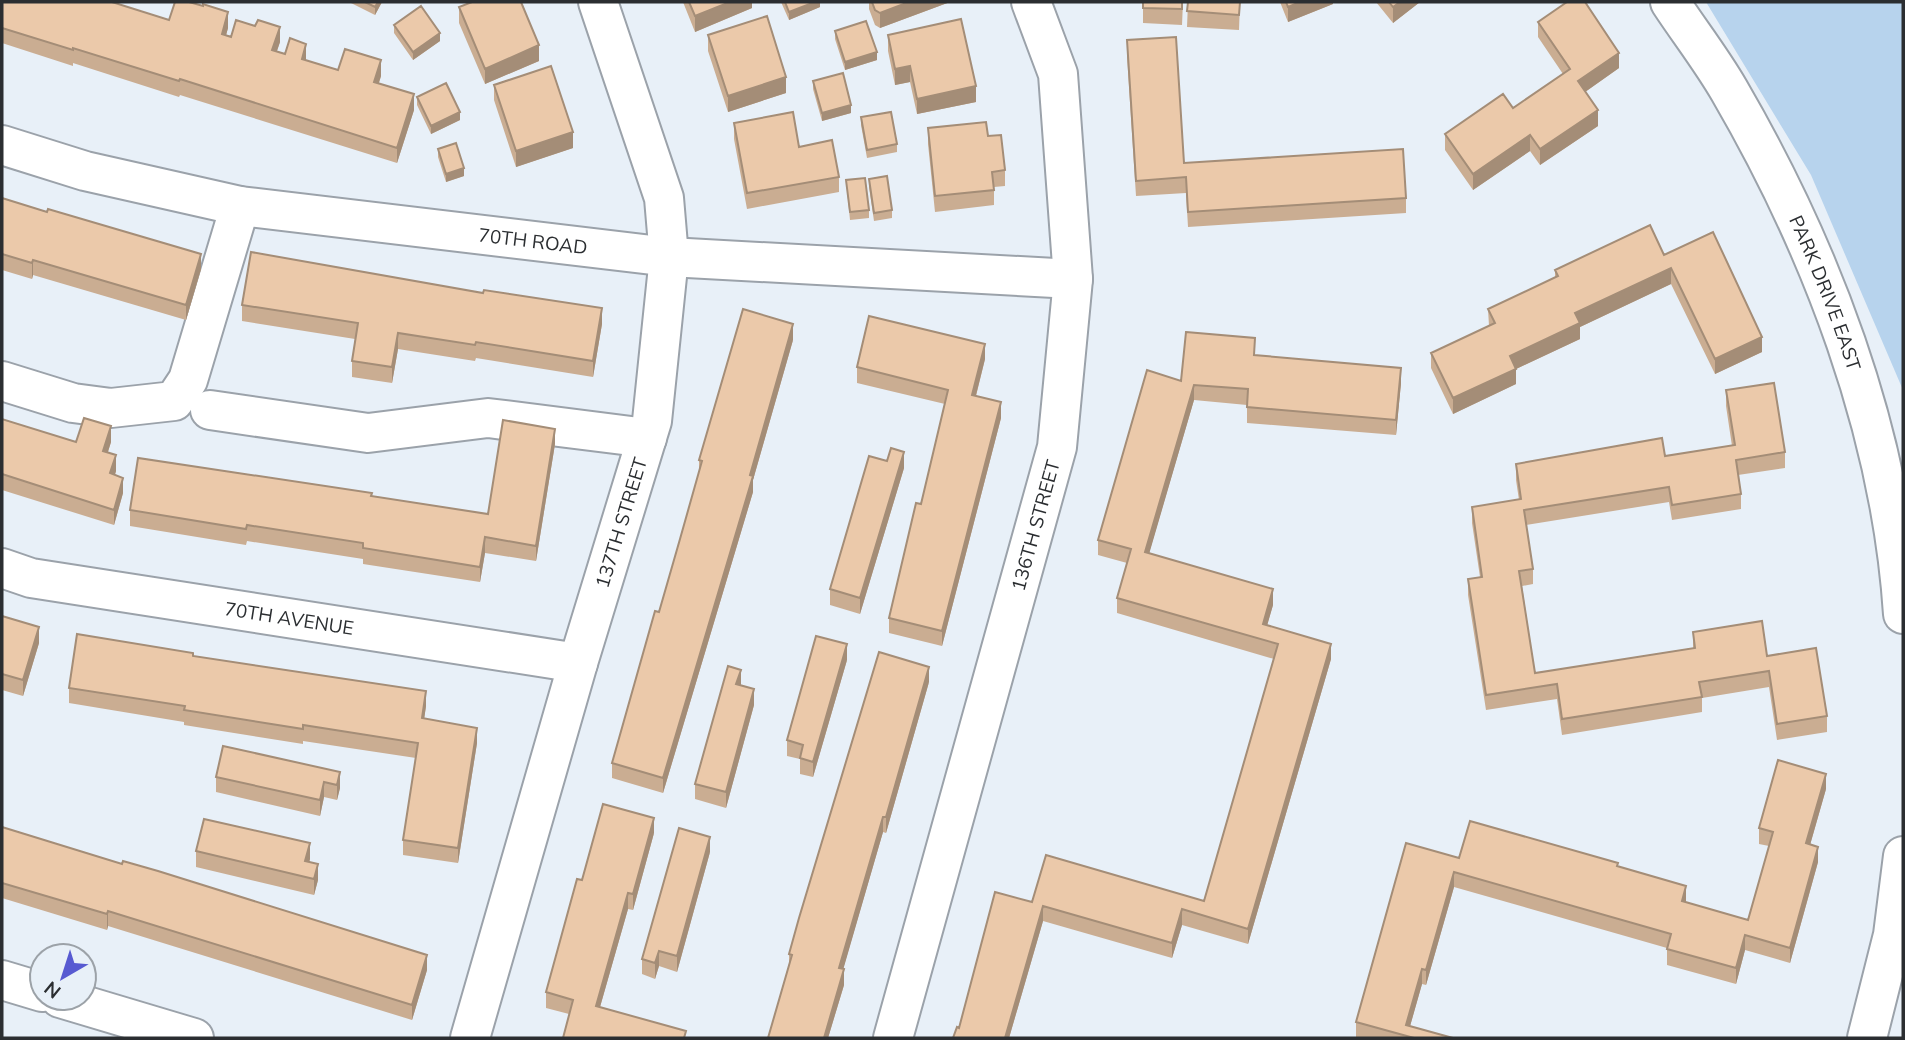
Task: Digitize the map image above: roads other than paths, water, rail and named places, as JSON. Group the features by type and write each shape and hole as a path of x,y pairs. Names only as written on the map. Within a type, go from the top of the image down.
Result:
{"street":[{"name":"137TH STREET","path":"470,1038 578,663 652,421 669,257 664,198 598,2"},
{"name":"136TH STREET","path":"892,1038 1056,447 1073,279 1058,74 1031,2"},
{"name":"PARK DRIVE EAST","path":"1670,2 1728,88 1788,198 1816,262 1852,359 1871,427 1891,519 1903,614"},
{"name":"70TH ROAD","path":"2,145 85,172 240,206 669,257 1073,279"},
{"path":"2,380 73,403 111,408 174,401 188,380 240,206"},
{"path":"210,410 368,433 488,418 647,438"},
{"name":"70TH AVENUE","path":"2,568 30,578 578,663"},
{"path":"1867,1038 1893,935 1903,856"},
{"path":"98,1009 194,1038"}]}
